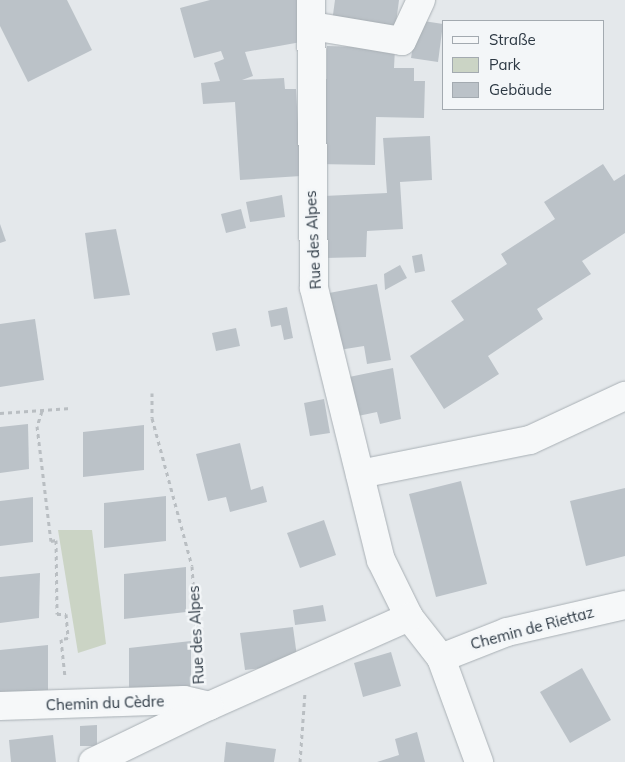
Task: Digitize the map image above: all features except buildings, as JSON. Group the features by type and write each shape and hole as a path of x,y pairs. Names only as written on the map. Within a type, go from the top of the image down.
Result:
{"street":[{"path":"311,13 402,41 421,0"},
{"name":"Rue des Alpes","path":"311,13 310,208 314,288 381,560 409,617 441,658 479,762"},
{"path":"360,474 530,440 625,396"},
{"name":"Chemin de Riettaz","path":"441,658 507,632 625,605"},
{"name":"Chemin du Cèdre","path":"93,762 204,705 307,663 409,617"},
{"name":"Chemin du Cèdre","path":"0,706 204,705"}],"path":[{"name":"Rue des Alpes","path":"152,393 152,418 192,566 204,705"},
{"path":"0,413 71,408"},
{"path":"42,411 37,426 51,541 56,540 59,571 53,572 57,614 66,614 68,638 61,639 66,683"},
{"path":"300,762 307,663"}],"green space":[{"path":"58,530 92,530 106,644 78,653"}]}
